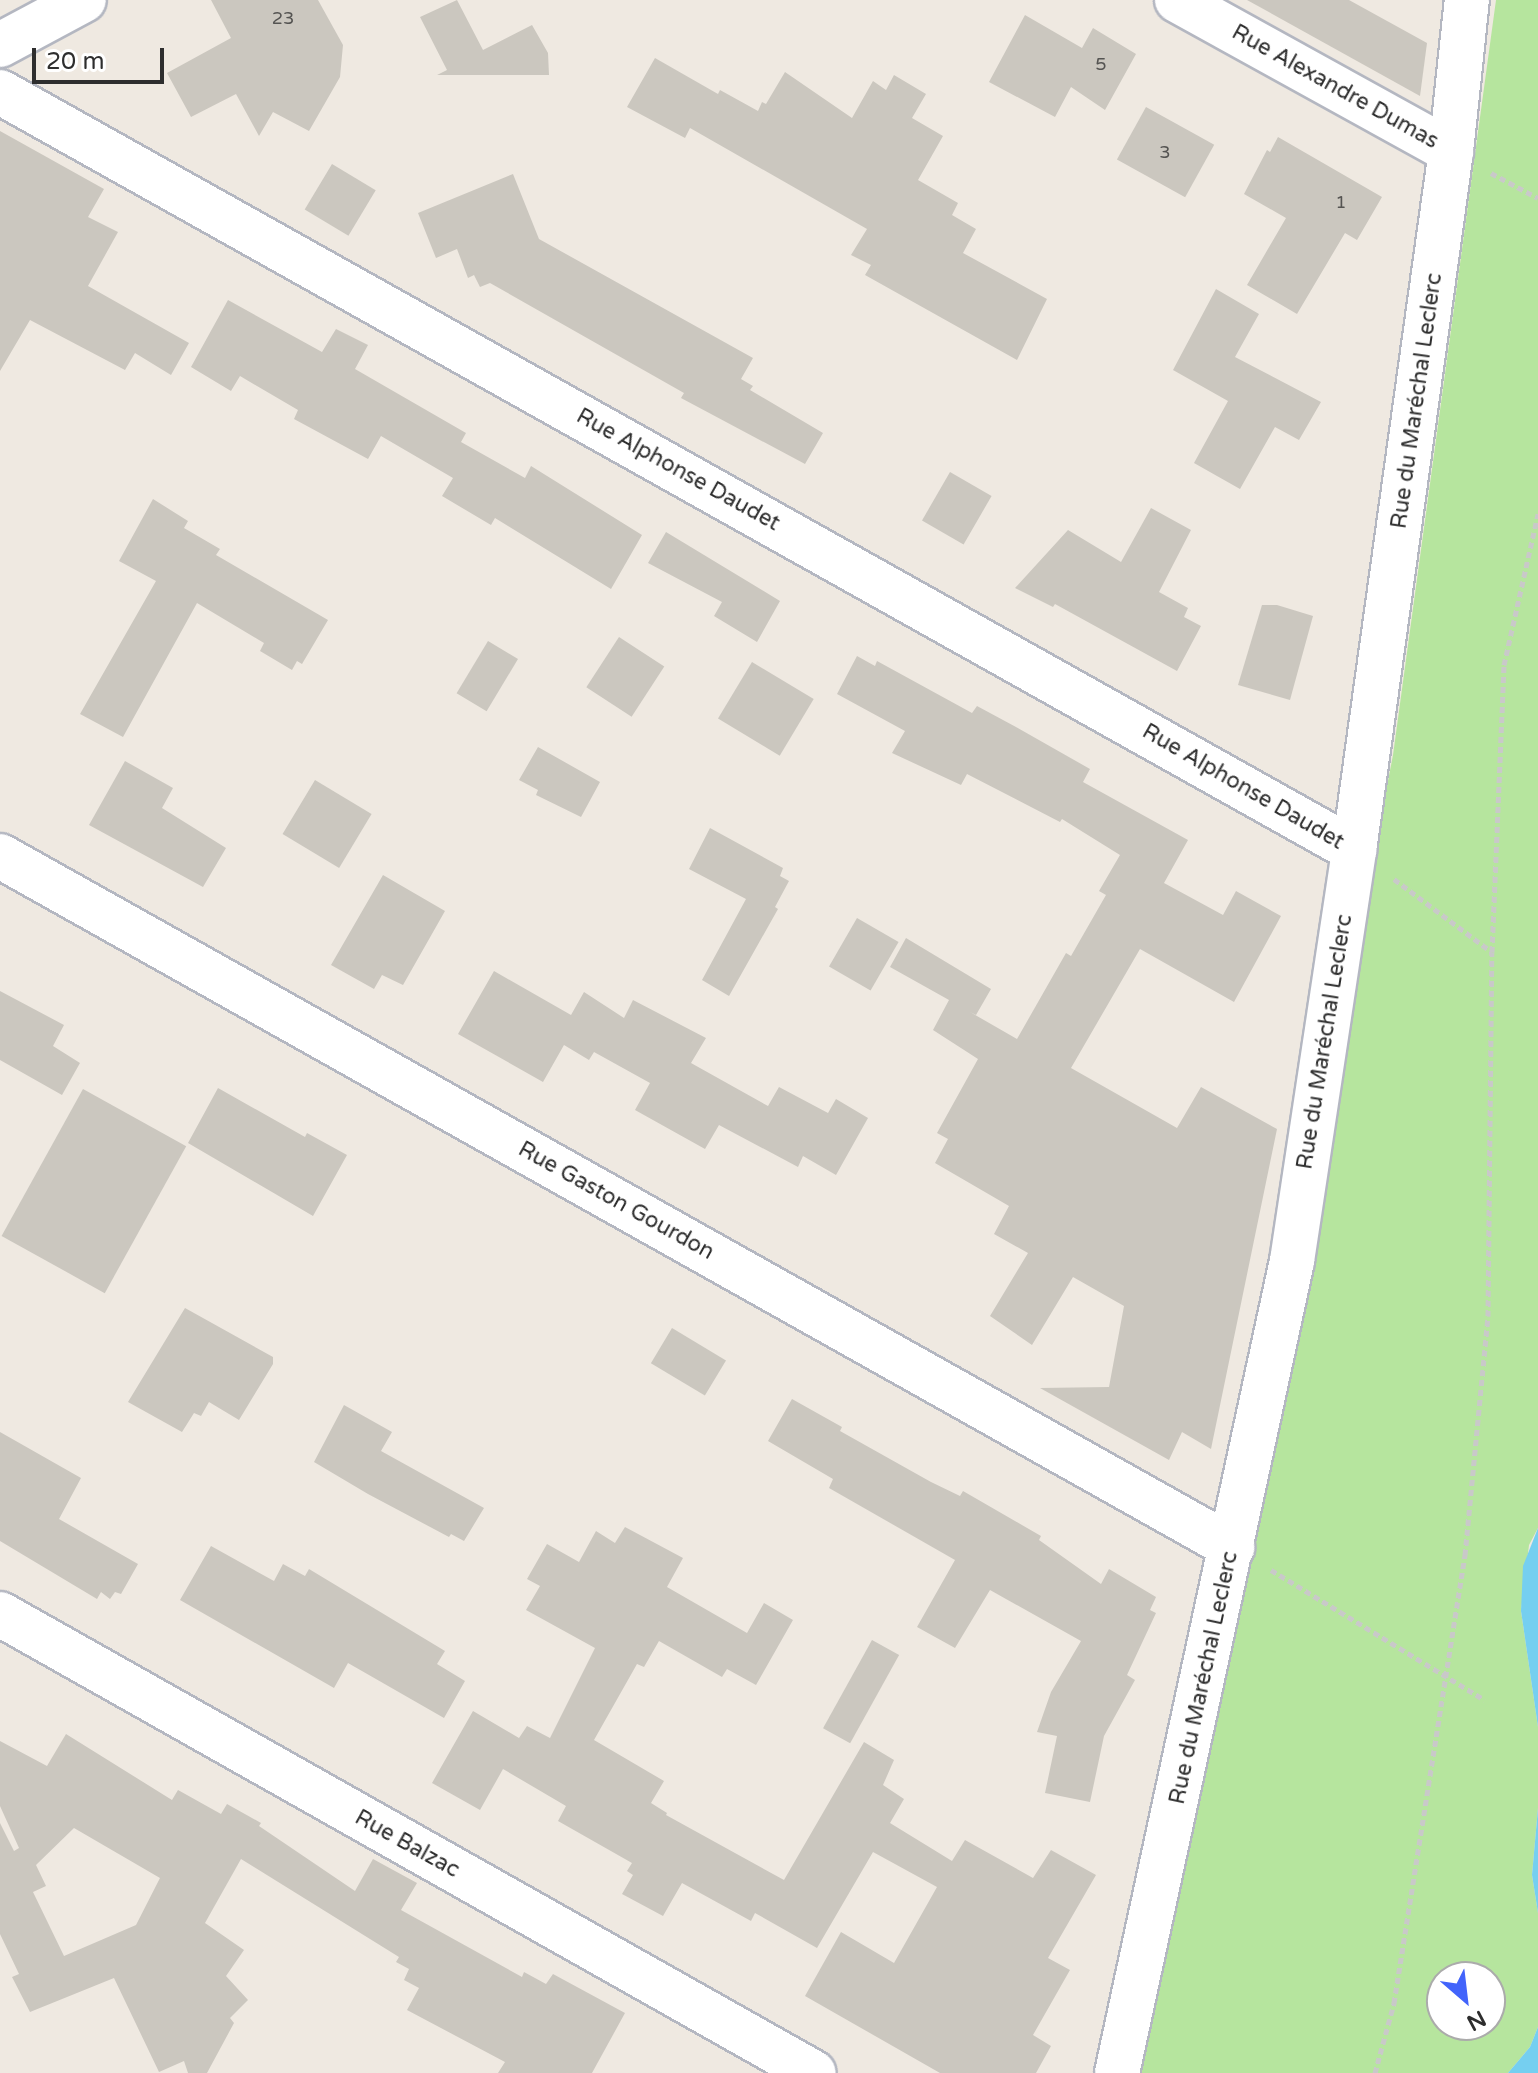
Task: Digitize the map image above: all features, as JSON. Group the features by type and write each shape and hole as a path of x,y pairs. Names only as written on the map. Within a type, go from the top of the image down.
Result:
{"street":[{"path":"0,45 84,0"},
{"name":"Rue Alexandre Dumas","path":"1177,0 1451,151"},
{"name":"Rue du Maréchal Leclerc","path":"1117,2073 1292,1261 1354,850 1451,151 1467,0"},
{"name":"Rue Alphonse Daudet","path":"0,92 1354,850"},
{"name":"Rue Gaston Gourdon","path":"0,856 1232,1547"},
{"name":"Rue Balzac","path":"0,1614 814,2073"}],"path":[{"path":"1375,2073 1394,2003 1465,1555 1488,1316 1492,952 1504,665 1538,514"},
{"path":"1354,850 1492,952"},
{"path":"1232,1547 1485,1700"}],"green space":[{"path":"1496,0 1538,0 1538,1528 1529,1545 1521,1611 1538,1727 1538,1808 1532,1875 1538,1913 1538,2027 1530,2047 1508,2073 1137,2073 1393,755"}],"water":[{"path":"1538,1528 1538,1727 1521,1611 1523,1566"},
{"path":"1538,1808 1538,1913 1532,1875"},
{"path":"1538,2027 1538,2073 1508,2073 1530,2047"}],"building":[{"path":"211,0 318,0 343,45 340,77 309,131 273,112 259,136 236,94 191,117 167,73 231,38"},
{"path":"457,0 483,50 532,25 548,53 549,75 437,75 447,70 420,17"},
{"path":"1247,0 1349,0 1427,43 1420,96"},
{"path":"1025,15 1082,48 1093,28 1136,54 1105,110 1071,87 1055,117 989,82"},
{"path":"655,58 718,94 720,90 758,111 762,102 766,104 785,72 852,118 873,81 886,90 894,75 926,94 912,118 943,136 918,180 958,203 952,215 976,229 963,253 1047,299 1017,360 865,275 871,265 851,255 867,229 690,128 685,138 627,107"},
{"path":"1146,107 1214,145 1185,197 1117,159"},
{"path":"0,131 104,189 88,217 118,232 88,286 189,343 171,375 135,353 125,370 30,320 0,371"},
{"path":"1278,137 1382,197 1357,240 1345,233 1297,314 1247,285 1286,218 1244,194 1267,150 1270,152"},
{"path":"332,164 376,190 348,236 305,209"},
{"path":"513,174 539,239 753,358 741,379 753,386 750,390 823,433 805,464 681,398 684,393 490,283 480,287 474,275 468,278 457,249 436,258 418,213"},
{"path":"1216,289 1259,314 1235,357 1321,402 1299,440 1275,427 1240,489 1194,463 1228,401 1173,370"},
{"path":"228,300 322,352 336,329 368,345 355,369 466,433 461,442 525,478 531,466 642,535 611,589 495,518 491,525 442,496 453,478 381,436 368,459 294,419 298,410 240,376 231,391 191,367"},
{"path":"950,472 992,496 964,544 922,520"},
{"path":"153,499 188,521 184,528 220,549 216,555 328,620 302,664 297,661 292,670 260,651 264,643 197,603 123,737 80,714 156,581 119,561"},
{"path":"1151,508 1191,530 1159,592 1188,608 1184,617 1201,626 1177,671 1055,604 1053,607 1015,588 1068,530 1121,562"},
{"path":"666,532 780,601 757,642 714,616 722,602 648,563"},
{"path":"1262,605 1277,605 1313,616 1290,700 1238,685"},
{"path":"619,637 664,666 632,717 586,687"},
{"path":"488,641 518,659 487,711 457,693"},
{"path":"857,656 875,666 877,661 972,713 977,706 1016,727 1090,769 1083,782 1188,840 1164,883 1223,915 1236,891 1281,916 1234,1002 1140,949 1071,1068 1177,1128 1201,1087 1277,1129 1211,1449 1182,1432 1169,1460 1040,1388 1109,1387 1124,1306 1073,1277 1032,1345 990,1316 1028,1253 994,1234 1009,1206 935,1163 948,1139 937,1133 978,1059 933,1030 949,1000 890,967 906,938 991,989 976,1015 970,1012 1017,1039 1066,953 1071,956 1106,895 1099,891 1120,855 1062,819 1060,822 967,774 961,785 892,753 905,731 837,694"},
{"path":"752,662 814,699 780,756 718,719"},
{"path":"538,747 600,782 581,817 536,795 538,790 519,780"},
{"path":"125,761 173,788 162,808 226,848 203,887 89,825"},
{"path":"315,780 372,814 339,868 283,834"},
{"path":"710,828 783,868 780,876 789,881 775,907 778,909 729,996 702,980 746,899 689,869"},
{"path":"383,875 445,911 403,985 382,975 374,989 331,965"},
{"path":"857,918 899,942 871,990 829,966"},
{"path":"494,971 571,1015 584,992 624,1018 633,1000 706,1038 691,1063 768,1106 779,1087 828,1113 836,1099 868,1118 836,1175 803,1156 798,1167 719,1125 705,1149 635,1110 650,1083 594,1052 589,1060 564,1045 543,1082 458,1034"},
{"path":"0,991 64,1025 53,1046 80,1063 62,1095 0,1060"},
{"path":"218,1088 305,1137 307,1133 347,1155 313,1216 188,1143"},
{"path":"83,1089 186,1146 105,1293 2,1236"},
{"path":"185,1308 273,1357 273,1364 239,1420 209,1402 201,1416 194,1413 182,1432 128,1402"},
{"path":"672,1328 726,1360 705,1396 651,1363"},
{"path":"792,1399 842,1427 840,1431 931,1482 960,1496 963,1491 1041,1536 1039,1540 1101,1584 1109,1569 1156,1597 1150,1610 1156,1613 1127,1675 1135,1680 1104,1736 1090,1802 1045,1793 1057,1736 1037,1732 1051,1692 1081,1641 990,1590 955,1648 917,1627 955,1560 829,1488 833,1479 768,1441"},
{"path":"344,1405 392,1432 381,1451 484,1508 464,1541 451,1534 449,1537 314,1462"},
{"path":"0,1432 81,1478 59,1519 138,1564 121,1594 115,1592 110,1599 101,1592 97,1599 0,1541"},
{"path":"625,1527 683,1558 667,1587 747,1633 764,1603 793,1620 756,1685 727,1669 722,1677 659,1641 644,1667 637,1664 594,1740 664,1781 651,1803 666,1815 784,1880 864,1742 894,1760 883,1785 904,1799 890,1823 952,1861 965,1840 1033,1878 1051,1850 1096,1875 1048,1958 1070,1970 1033,2035 1051,2046 1036,2073 940,2073 805,1996 841,1932 894,1963 937,1887 873,1852 817,1948 755,1913 751,1921 682,1883 663,1916 622,1894 633,1875 627,1871 632,1863 558,1821 566,1806 503,1769 480,1810 432,1783 473,1711 519,1738 527,1726 550,1738 595,1648 526,1610 540,1586 527,1579 547,1544 579,1562 596,1531 615,1543"},
{"path":"211,1546 274,1581 283,1564 305,1576 309,1569 445,1651 437,1664 465,1681 444,1718 348,1663 334,1688 180,1600"},
{"path":"872,1640 899,1655 850,1743 823,1728"},
{"path":"66,1734 172,1800 178,1790 221,1814 227,1804 261,1823 259,1826 355,1891 373,1859 417,1883 401,1910 522,1977 524,1972 546,1984 553,1974 625,2013 592,2073 498,2073 505,2062 407,2010 419,1988 404,1980 409,1969 396,1962 399,1957 241,1859 205,1923 244,1950 226,1976 248,2000 230,2018 234,2023 207,2073 188,2073 184,2061 159,2072 114,1978 30,2012 12,1977 19,1974 0,1934 0,1823 14,1851 19,1848 0,1806 0,1741 47,1766","holes":["74,1828 160,1878 136,1925 64,1956 33,1892 46,1886 36,1865"]}]}
